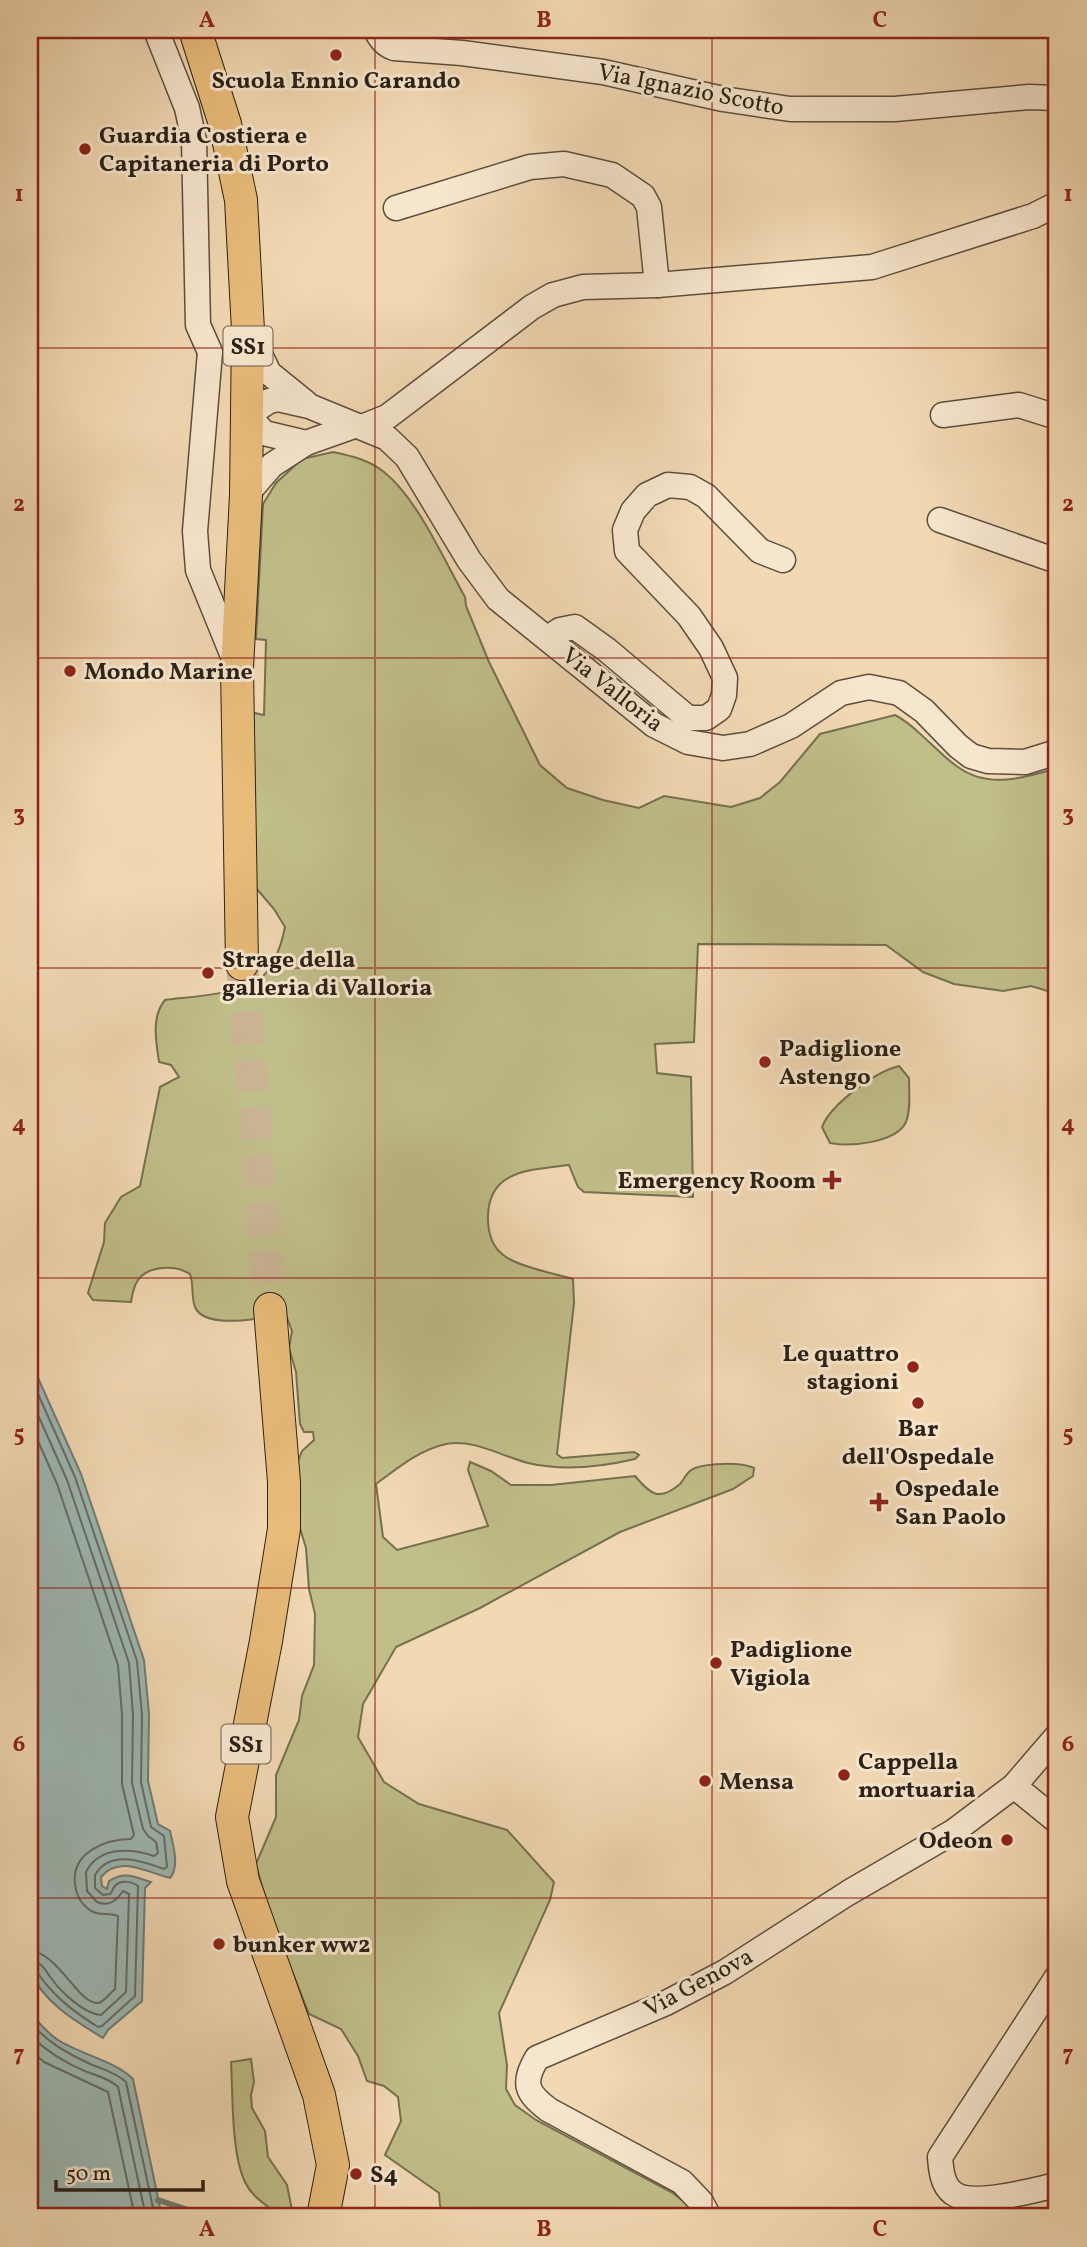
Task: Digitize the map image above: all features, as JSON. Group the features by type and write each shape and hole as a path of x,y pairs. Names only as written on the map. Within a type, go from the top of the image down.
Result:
{"main road":[{"name":"SS1","path":"195,30 225,124 241,200 248,330 246,495 237,668 242,964"},
{"name":"SS1","path":"270,1309 284,1482 284,1529 266,1641 232,1817 243,1881 319,2095 333,2165 323,2217"}],"street":[{"path":"156,30 187,108 194,140 198,325 209,352 195,531 198,570 237,668"},
{"name":"Via Ignazio Scotto","path":"376,30 387,46 394,48 462,53 603,72 723,99 790,109 895,109 1029,97 1057,98"},
{"path":"396,208 530,167 564,164 612,175 643,196 649,207 657,285"},
{"path":"246,495 271,465 306,443 387,417 532,307 553,295 583,288 657,285 872,267 1033,216 1057,204"},
{"path":"248,330 269,373 309,406"},
{"path":"306,443 264,433 247,415 269,401 278,399 309,406"},
{"path":"943,415 1018,405 1057,418"},
{"name":"Via Valloria","path":"309,406 387,438 407,457 484,583 498,599 654,724 688,742 723,748 750,744 791,726 841,693 869,687 899,693 924,710 971,756 988,761 1025,762 1057,752"},
{"path":"548,638 560,630 575,627 607,650 688,718 706,718 719,709 724,695 725,678 711,648 689,616 627,551 625,530 633,512 647,495 668,485 690,486 706,496 760,551 783,560"},
{"path":"940,520 1057,561"},
{"name":"Via Genova","path":"709,2217 701,2202 682,2182 535,2100 528,2088 527,2076 537,2058 666,2003 724,1972 848,1893 953,1832 1014,1786 1057,1736"},
{"path":"1014,1786 1057,1821"},
{"path":"1057,1977 940,2157 942,2175 951,2192 967,2199 1057,2185"}],"shaded area":[{"path":"333,452 372,464 396,483 408,497 465,597 466,606 489,662 540,765 567,788 639,808 664,796 731,807 760,798 780,782 820,734 895,715 913,727 954,764 982,778 1020,778 1057,768 1057,994 1031,986 1003,991 954,984 923,972 886,945 698,944 694,1042 655,1044 657,1073 691,1077 693,1197 584,1192 578,1187 569,1165 513,1175 494,1191 489,1204 488,1225 491,1239 499,1251 516,1262 573,1279 574,1303 557,1454 562,1458 634,1452 639,1455 635,1459 609,1464 554,1467 528,1463 478,1446 446,1444 418,1455 376,1484 383,1537 397,1550 488,1526 468,1470 470,1462 491,1471 511,1485 551,1485 635,1476 655,1494 673,1490 690,1471 701,1466 733,1464 754,1468 753,1476 733,1489 620,1532 480,1608 396,1647 363,1704 358,1737 384,1782 419,1804 507,1830 554,1882 550,1900 499,2013 507,2065 506,2089 515,2105 536,2120 673,2193 693,2209 697,2217 444,2217 439,2193 385,2155 401,2121 398,2097 384,2086 367,2081 358,2056 341,2029 309,2014 269,1912 256,1864 276,1817 276,1775 299,1720 302,1696 314,1665 315,1614 309,1589 306,1548 294,1509 296,1467 302,1451 314,1440 313,1432 304,1432 300,1424 296,1372 289,1348 292,1331 286,1315 236,1321 210,1319 195,1307 190,1274 178,1269 156,1269 143,1275 135,1285 131,1302 93,1300 88,1293 104,1242 105,1223 121,1197 140,1186 160,1087 179,1077 171,1065 159,1062 156,1022 161,1007 165,1000 227,992 258,981 276,957 281,942 285,927 256,888 250,712 264,715 266,640 256,639 263,504 276,483 302,459"},
{"path":"899,1066 909,1078 909,1112 901,1129 893,1135 872,1142 830,1143 822,1127 834,1109 866,1082"},
{"path":"251,2059 254,2082 252,2108 265,2131 268,2157 287,2185 291,2217 278,2214 257,2198 247,2186 240,2170 235,2140 231,2062"}],"water":[{"path":"30,1360 81,1474 144,1660 149,1714 148,1781 158,1824 170,1831 175,1855 175,1868 170,1878 125,1866 109,1870 101,1877 102,1886 107,1889 109,1881 120,1876 151,1882 145,1888 142,2001 108,2030 103,2038 71,2018 52,2002 43,1993 30,1971"},
{"path":"30,2013 58,2040 107,2062 133,2079 162,2217 30,2217"}],"waterway":[{"path":"158,2200 209,2217"}],"tunnel":[{"path":"242,964 270,1309"}],"place":[{"name":"Scuola Ennio Carando","path":"336,55"},
{"name":"Guardia Costiera e Capitaneria di Porto","path":"85,149"},
{"name":"Mondo Marine","path":"70,671"},
{"name":"Strage della galleria di Valloria","path":"208,973"},
{"name":"Padiglione Astengo","path":"765,1062"},
{"name":"Emergency Room","path":"832,1180"},
{"name":"Le quattro stagioni","path":"913,1367"},
{"name":"Bar dell'Ospedale","path":"918,1403"},
{"name":"Ospedale San Paolo","path":"879,1502"},
{"name":"Padiglione Vigiola","path":"716,1663"},
{"name":"Cappella mortuaria","path":"844,1775"},
{"name":"Mensa","path":"705,1781"},
{"name":"Odeon","path":"1007,1840"},
{"name":"bunker ww2","path":"219,1944"},
{"name":"S4","path":"356,2174"}]}
